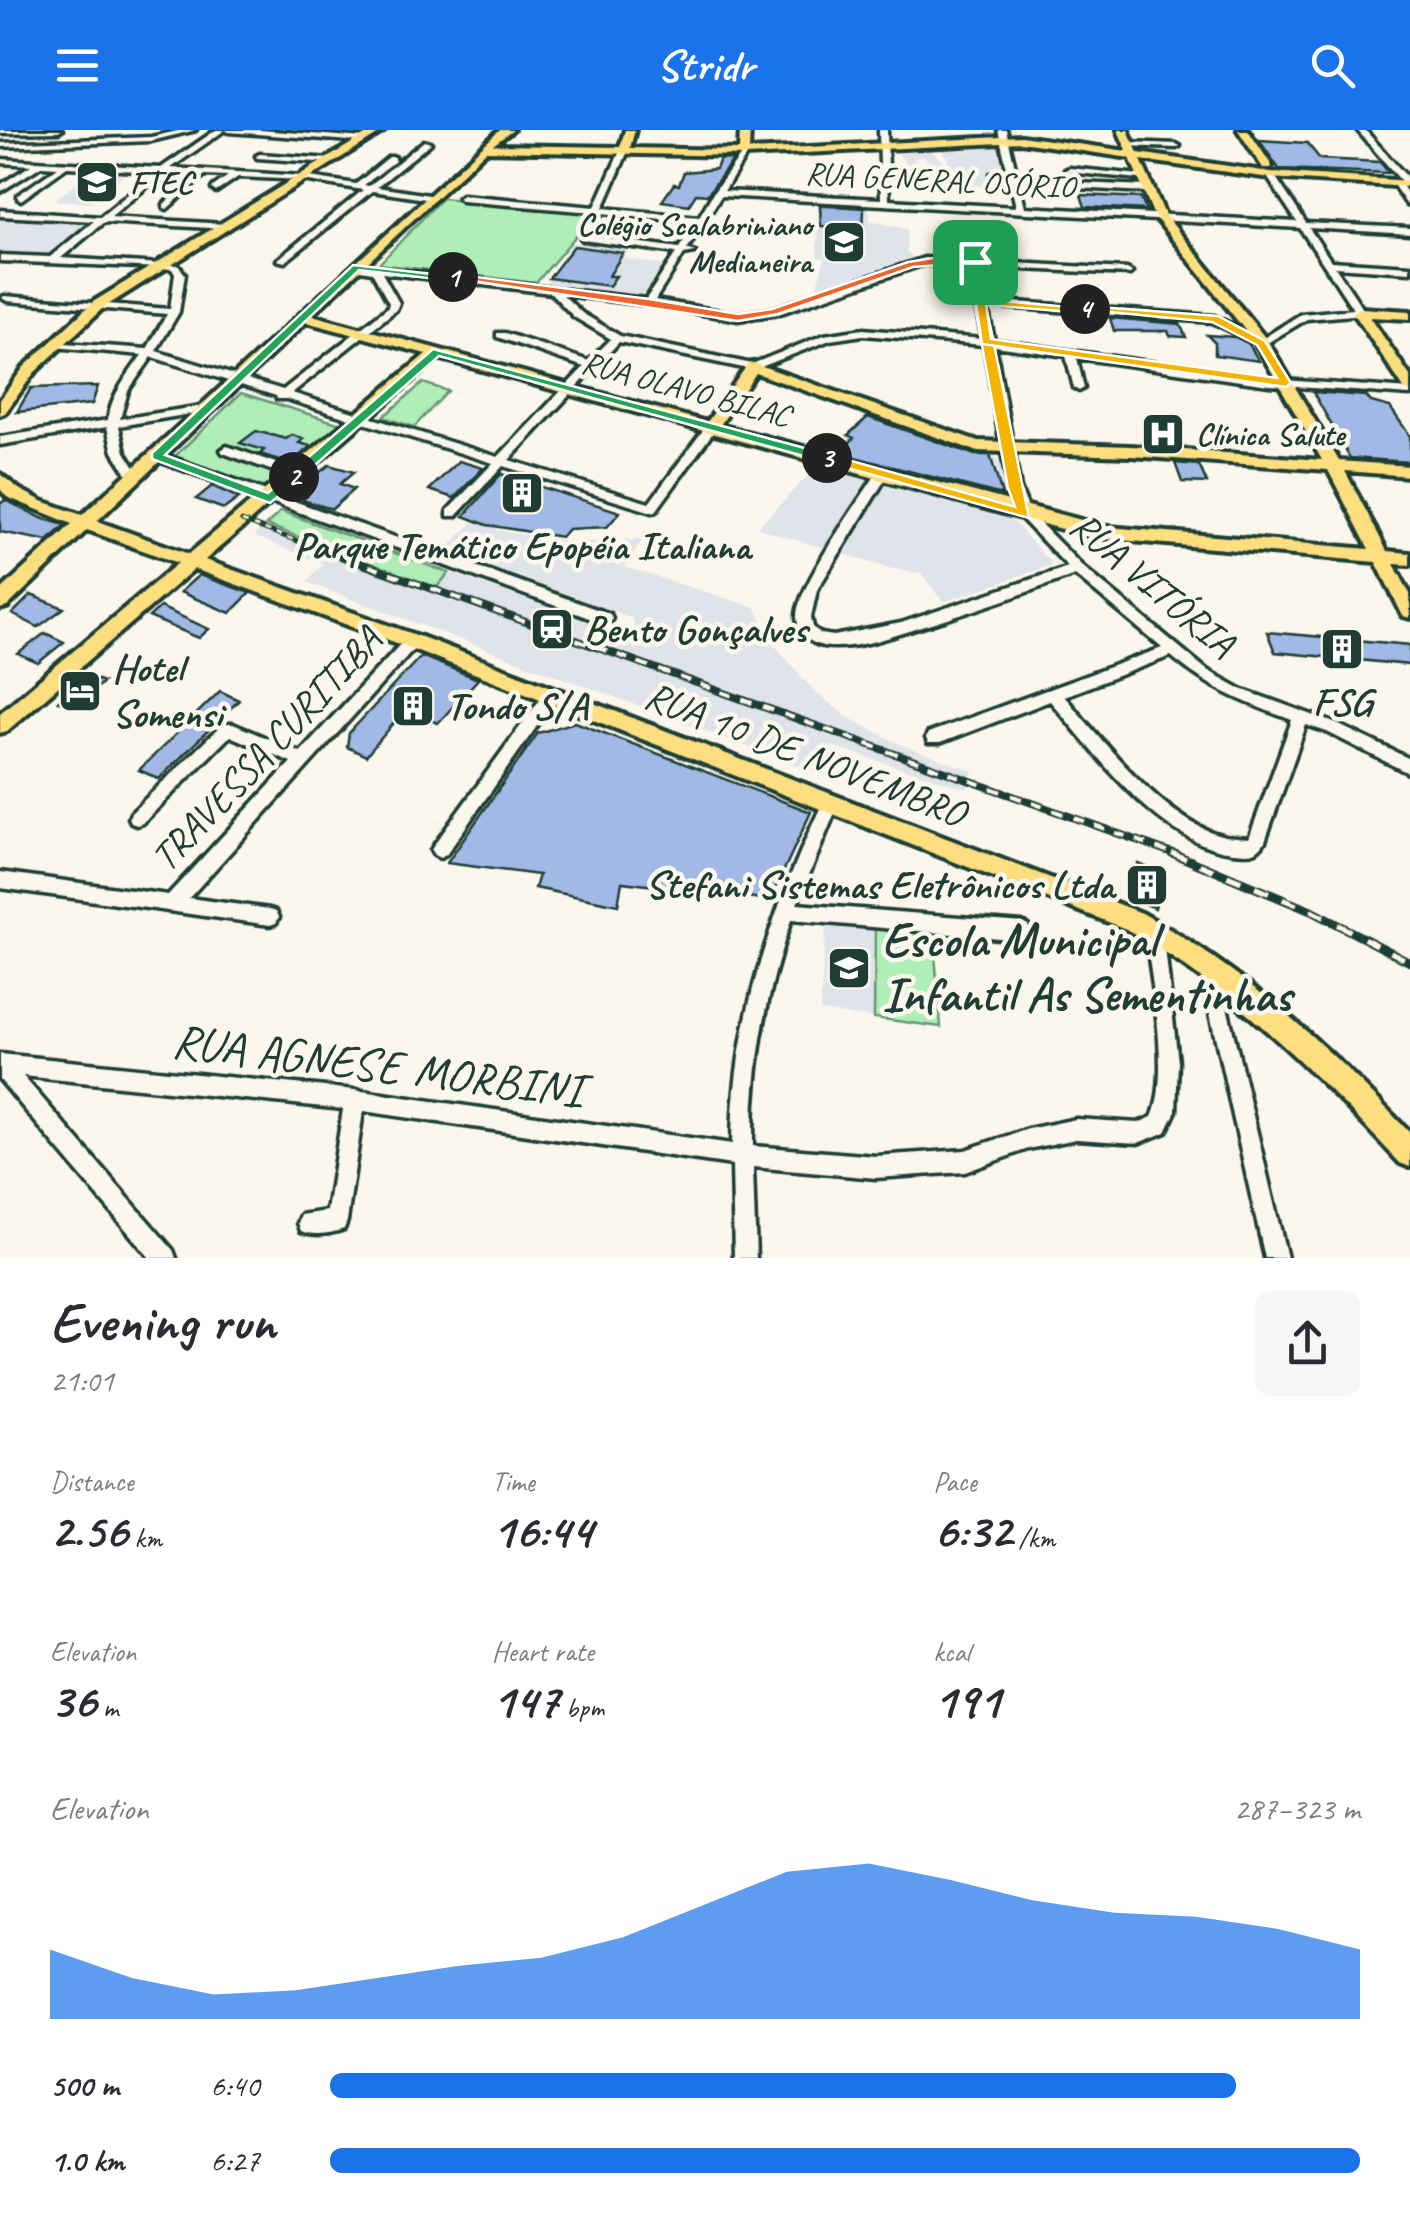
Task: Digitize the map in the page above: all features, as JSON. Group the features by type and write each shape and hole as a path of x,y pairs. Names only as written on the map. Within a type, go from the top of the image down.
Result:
{"main road":[{"path":"0,410 54,344 98,305 380,130"},
{"path":"0,602 429,198 508,130"},
{"path":"624,151 630,130"},
{"path":"745,130 745,155"},
{"path":"1123,130 1160,216 1262,343 1334,466 1410,610"},
{"path":"1243,130 1268,170"},
{"path":"484,148 745,155 1004,135 1046,146 1130,149 1252,173 1268,170 1405,181"},
{"path":"1360,312 1410,315"},
{"path":"1360,312 1410,390"},
{"name":"RUA OLAVO BILAC","path":"304,317 1024,514 1108,533 1410,560"},
{"path":"0,725 437,352"},
{"path":"711,427 752,367 807,383 958,440 1007,447 1131,451 1410,471"},
{"name":"RUA 10 DE NOVEMBRO","path":"0,480 13,493 36,505 412,641 1154,931 1208,965 1272,1014 1326,1062 1410,1153"}],"street":[{"path":"0,131 58,130"},
{"path":"0,145 151,139 192,130"},
{"path":"51,261 161,171 221,130"},
{"path":"229,130 364,140"},
{"path":"883,130 886,202"},
{"path":"1361,130 1405,181 1410,203"},
{"path":"1004,135 1021,210"},
{"path":"364,188 427,143"},
{"path":"1130,149 1176,146"},
{"path":"624,151 586,236 599,242 686,252"},
{"path":"652,302 745,155"},
{"path":"260,156 330,161"},
{"path":"282,260 392,159"},
{"path":"0,161 303,178 429,198"},
{"path":"0,189 40,163"},
{"path":"21,197 65,165"},
{"path":"1068,170 1143,183"},
{"path":"980,302 1214,318 1262,343 1304,316 1360,312 1268,170"},
{"path":"167,206 202,173"},
{"path":"884,173 925,174"},
{"path":"216,189 235,175"},
{"path":"1002,182 1016,184"},
{"path":"1080,186 1143,183"},
{"name":"RUA GENERAL OSÓRIO","path":"721,194 1410,230"},
{"path":"462,198 702,224"},
{"path":"0,213 225,226"},
{"path":"0,258 162,265 175,267 180,274 174,312 140,354 121,392 112,423 112,440 119,458 134,477"},
{"path":"357,267 652,302 716,316 758,316 911,264 940,260 1127,272"},
{"path":"975,262 1014,488 1024,514"},
{"path":"1328,264 1410,269"},
{"path":"281,397 388,313 394,303 375,269"},
{"path":"552,289 578,314 617,338 752,367 846,332 986,342 1286,383 1410,390"},
{"path":"8,298 174,312"},
{"path":"501,335 592,366"},
{"path":"452,513 617,338"},
{"path":"54,344 140,354 596,496 631,512 652,508 711,427"},
{"path":"1070,352 1079,388"},
{"path":"0,441 208,408"},
{"path":"227,450 297,474"},
{"path":"156,456 604,618"},
{"path":"883,474 810,590 804,610 805,628 817,640 846,643 944,615 1077,569"},
{"name":"RUA VITÓRIA","path":"1024,514 1077,569 1172,650 1220,685 1301,716 1410,768"},
{"name":"TRAVESSA CURITIBA","path":"172,903 412,641"},
{"path":"934,738 1172,650"},
{"path":"1053,694 1162,812 1188,829 1234,846 1252,846 1257,841 1301,716"},
{"path":"440,850 550,695"},
{"path":"137,818 228,728 304,762"},
{"path":"745,1258 746,1065 760,996 786,911 830,805"},
{"path":"0,880 270,917"},
{"path":"786,911 1022,932"},
{"name":"RUA AGNESE MORBINI","path":"0,1064 355,1100 744,1156 876,1168 920,1167 964,1161 1028,1139 1076,1129 1138,1133 1159,1125 1167,1108 1168,1053 1154,931"},
{"path":"1208,965 1265,1196 1276,1258"},
{"path":"0,1064 165,1258"},
{"path":"309,1223 336,1221 355,1100"}],"shaded area":[{"path":"966,144 1000,146 1011,171 988,170 992,186 967,185 963,171 950,170 959,185 946,187 925,157 913,158 923,171 911,172 898,153 931,151 948,164 947,156 957,156 944,155 939,147 972,151"},
{"name":"FTEC","path":"91,173 124,175 103,192 106,194 89,203 54,200"},
{"path":"818,204 869,206 870,220 907,229 907,252 920,264 812,302 825,258 817,257"},
{"path":"0,217 85,224 49,255 0,253"},
{"path":"572,242 628,250 624,258 666,266 645,298 545,285"},
{"path":"870,411 995,457 1001,466 1009,517 1053,565 943,602 921,573 892,569 757,528"},
{"path":"281,511 599,626 589,640 617,650 634,625 632,618 445,550 473,522 506,532 573,542 643,539 624,567 755,607 774,644 812,689 847,717 904,746 973,771 967,789 827,745 815,772 306,582 323,564 254,536"},
{"name":"Escola Municipal Infantil As Sementinhas","path":"826,919 875,925 874,1018 820,1011"}],"green space":[{"path":"442,198 595,213 536,283 379,264"},
{"path":"423,383 448,391 414,427 383,417"},
{"path":"241,393 344,425 264,490 173,458"},
{"path":"281,511 449,573 436,588 266,525"},
{"path":"875,925 933,931 941,1027 874,1018"}],"building":[{"path":"1259,140 1307,143 1320,159 1380,162 1389,173 1279,169"},
{"path":"720,159 733,160 707,195 696,194 689,205 662,201 674,184 679,185 684,172 716,169"},
{"path":"1081,195 1141,198 1146,210 1085,207"},
{"path":"820,205 864,208 863,232 821,226"},
{"path":"574,246 623,253 609,276 616,276 609,286 549,278"},
{"path":"1110,318 1180,324 1186,337 1170,336 1168,331 1114,331"},
{"path":"1207,335 1235,337 1249,344 1259,361 1215,355 1215,343"},
{"path":"98,386 92,404 17,412 31,388"},
{"path":"1313,392 1366,396 1371,402 1390,407 1410,436 1410,462 1350,458"},
{"path":"868,417 975,455 990,455 1002,495 839,453 854,438 848,435"},
{"path":"256,431 286,439 292,435 304,439 299,443 311,446 291,463 279,460 260,454 264,450 240,443"},
{"path":"459,461 483,468 454,498 429,490"},
{"path":"1175,463 1199,465 1207,483 1182,482"},
{"path":"329,465 354,472 340,484 354,489 332,509 302,500 307,496 295,492"},
{"name":"Parque Temático Epopéia Italiana","path":"501,474 620,512 607,527 568,529 561,537 487,525 464,516"},
{"path":"212,486 239,498 224,509 196,499"},
{"path":"5,500 65,525 48,541 0,532 0,504"},
{"path":"199,575 250,593 230,613 180,592"},
{"path":"31,595 64,608 38,627 12,614"},
{"path":"160,607 209,629 199,638 149,617"},
{"name":"FSG","path":"1267,632 1410,645 1410,665 1275,652"},
{"path":"45,633 64,642 38,663 18,654"},
{"name":"Tondo S/A","path":"421,656 478,679 438,723 405,710 366,756 347,747 349,733"},
{"name":"Hotel Somensi","path":"87,676 103,682 74,707 58,701"},
{"path":"220,691 239,700 159,779 139,770"},
{"path":"575,722 811,812 770,900 622,882 618,905 535,888 539,875 447,863 538,733"},
{"name":"Stefani Sistemas Eletrônicos Ltda","path":"1138,863 1162,873 1155,908 1131,898"}],"railway":[{"path":"242,521 314,547"},
{"path":"307,544 1178,855"},
{"path":"1172,853 1311,911 1410,962"}],"place":[{"name":"FTEC","path":"97,182"},
{"name":"Colégio Scalabriniano Medianeira","path":"844,242"},
{"name":"Clínica Salute","path":"1163,434"},
{"name":"Parque Temático Epopéia Italiana","path":"522,493"},
{"name":"Bento Gonçalves","path":"552,629"},
{"name":"FSG","path":"1342,649"},
{"name":"Hotel Somensi","path":"80,691"},
{"name":"Tondo S/A","path":"413,706"},
{"name":"Stefani Sistemas Eletrônicos Ltda","path":"1147,885"},
{"name":"Escola Municipal Infantil As Sementinhas","path":"849,968"}],"route":[{"path":"975,262 940,260 911,264 774,312 738,317 532,286 357,267 156,456 270,498 437,352 1024,514 1014,488 986,342 980,302 1214,318 1262,343 1286,383 986,342 980,302 975,262"}]}
